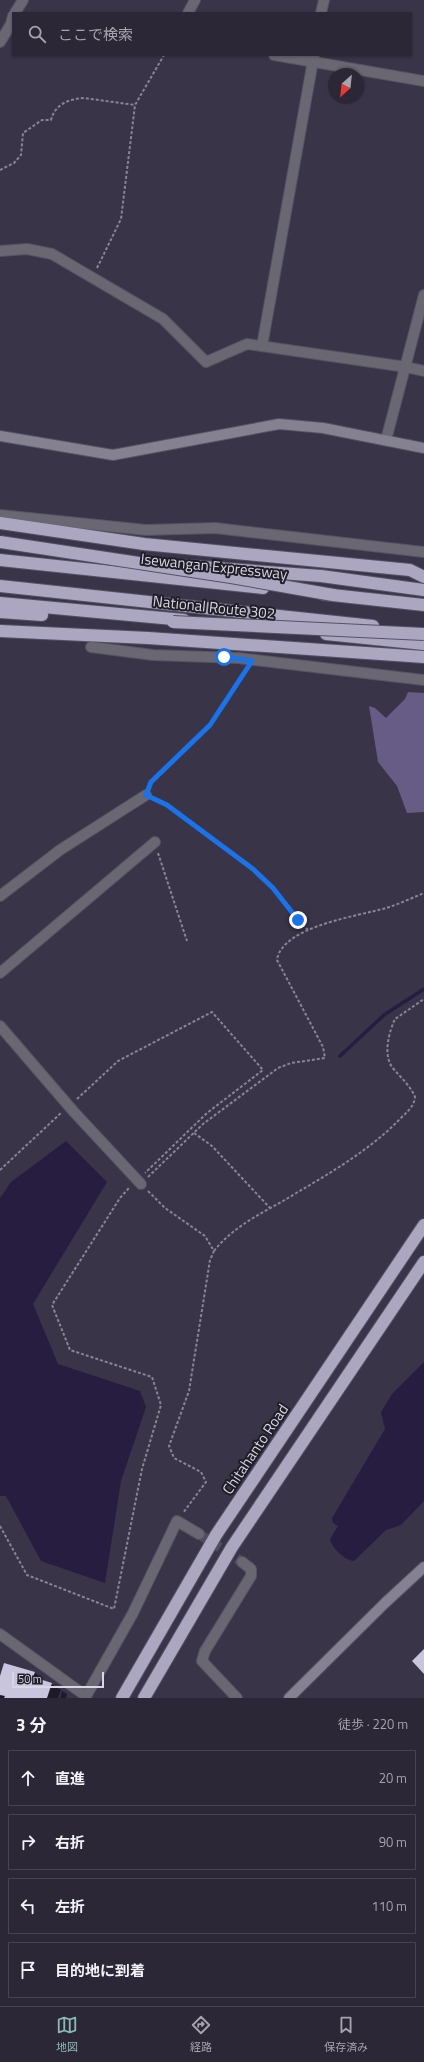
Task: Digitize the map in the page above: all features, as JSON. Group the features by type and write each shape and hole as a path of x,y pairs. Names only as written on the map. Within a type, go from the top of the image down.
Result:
{"highway":[{"path":"0,523 144,544 410,570 424,570"},
{"path":"0,542 223,576 332,595"},
{"path":"0,547 100,560 321,576 424,590"},
{"name":"Isewangan Expressway","path":"0,560 424,605"},
{"path":"410,570 424,577"},
{"path":"0,586 424,633"},
{"name":"National Route 302","path":"0,603 424,644"},
{"path":"0,612 90,618 424,633"},
{"path":"0,631 148,638 424,657"},
{"name":"Chitahanto Road","path":"122,1698 216,1535 424,1225"},
{"path":"144,1698 232,1547 424,1262"}],"street":[{"path":"16,12 23,0"},
{"path":"189,12 195,0"},
{"path":"321,12 324,0"},
{"path":"0,42 12,20"},
{"path":"284,56 313,59 424,81"},
{"path":"262,346 313,59"},
{"path":"0,251 27,249 52,254 163,319 206,362 247,344 406,367 424,371"},
{"path":"386,440 424,295"},
{"path":"0,436 113,455 279,424 324,428 424,448"},
{"path":"0,515 146,530 215,528 424,552"},
{"path":"90,647 153,654 238,658 252,661 424,680"},
{"path":"0,896 60,850 146,795"},
{"path":"0,973 155,842"},
{"path":"0,1026 69,1106 139,1182"},
{"path":"0,1637 85,1697 133,1612 177,1521 199,1534"},
{"path":"237,1698 202,1661 205,1651 251,1576 251,1569 242,1562"},
{"path":"289,1698 385,1603 424,1567"}],"path":[{"path":"92,278 121,219 135,105 163,56"},
{"path":"0,170 14,163 21,155 23,134 42,120 50,120 53,112 61,104 76,98 84,98 135,105"},
{"path":"252,661 210,725 151,782 146,795 167,805 253,869 273,888 289,910 308,930"},
{"path":"155,842 187,941"},
{"path":"0,1526 27,1575 114,1609 142,1470 161,1405 152,1377 70,1350 52,1305 120,1198 203,1124 278,1068 291,1063 325,1058 323,1047 277,960 278,954 283,946 308,930 357,914 387,908 424,893"},
{"path":"177,1521 206,1482 201,1472 174,1458 169,1446 189,1391 210,1260 214,1251 234,1231 319,1179 380,1139 411,1108 415,1097 412,1090 391,1066 387,1052 395,1019 424,999"},
{"path":"0,1170 118,1061 212,1012 263,1070 207,1113 139,1182"},
{"path":"194,1133 212,1146 270,1208"},
{"path":"139,1182 165,1208 205,1236 214,1251"}],"shaded area":[{"path":"408,692 424,693 424,812 407,813 397,786 378,762 369,706 375,708 386,718 405,699"},
{"path":"66,1141 107,1182 33,1304 58,1364 140,1391 146,1407 121,1481 105,1583 41,1561 6,1496 0,1496 0,1198 11,1182"},
{"path":"424,1362 424,1501 401,1525 386,1530 354,1561 350,1560 339,1553 331,1542 330,1539 338,1526 333,1523 332,1518 385,1429 381,1412 392,1394"}],"building":[{"path":"424,1649 424,1674 412,1661"},
{"path":"4,1663 35,1672 33,1677 52,1683 47,1698 4,1698 5,1696 0,1695 0,1676"}],"waterway":[{"path":"340,1056 384,1015 424,989"}],"tunnel":[{"path":"199,1534 242,1562"}],"route":[{"path":"224,657 252,661 210,725 183,753 151,782 146,795 167,805 253,869 273,888 298,920"}]}
